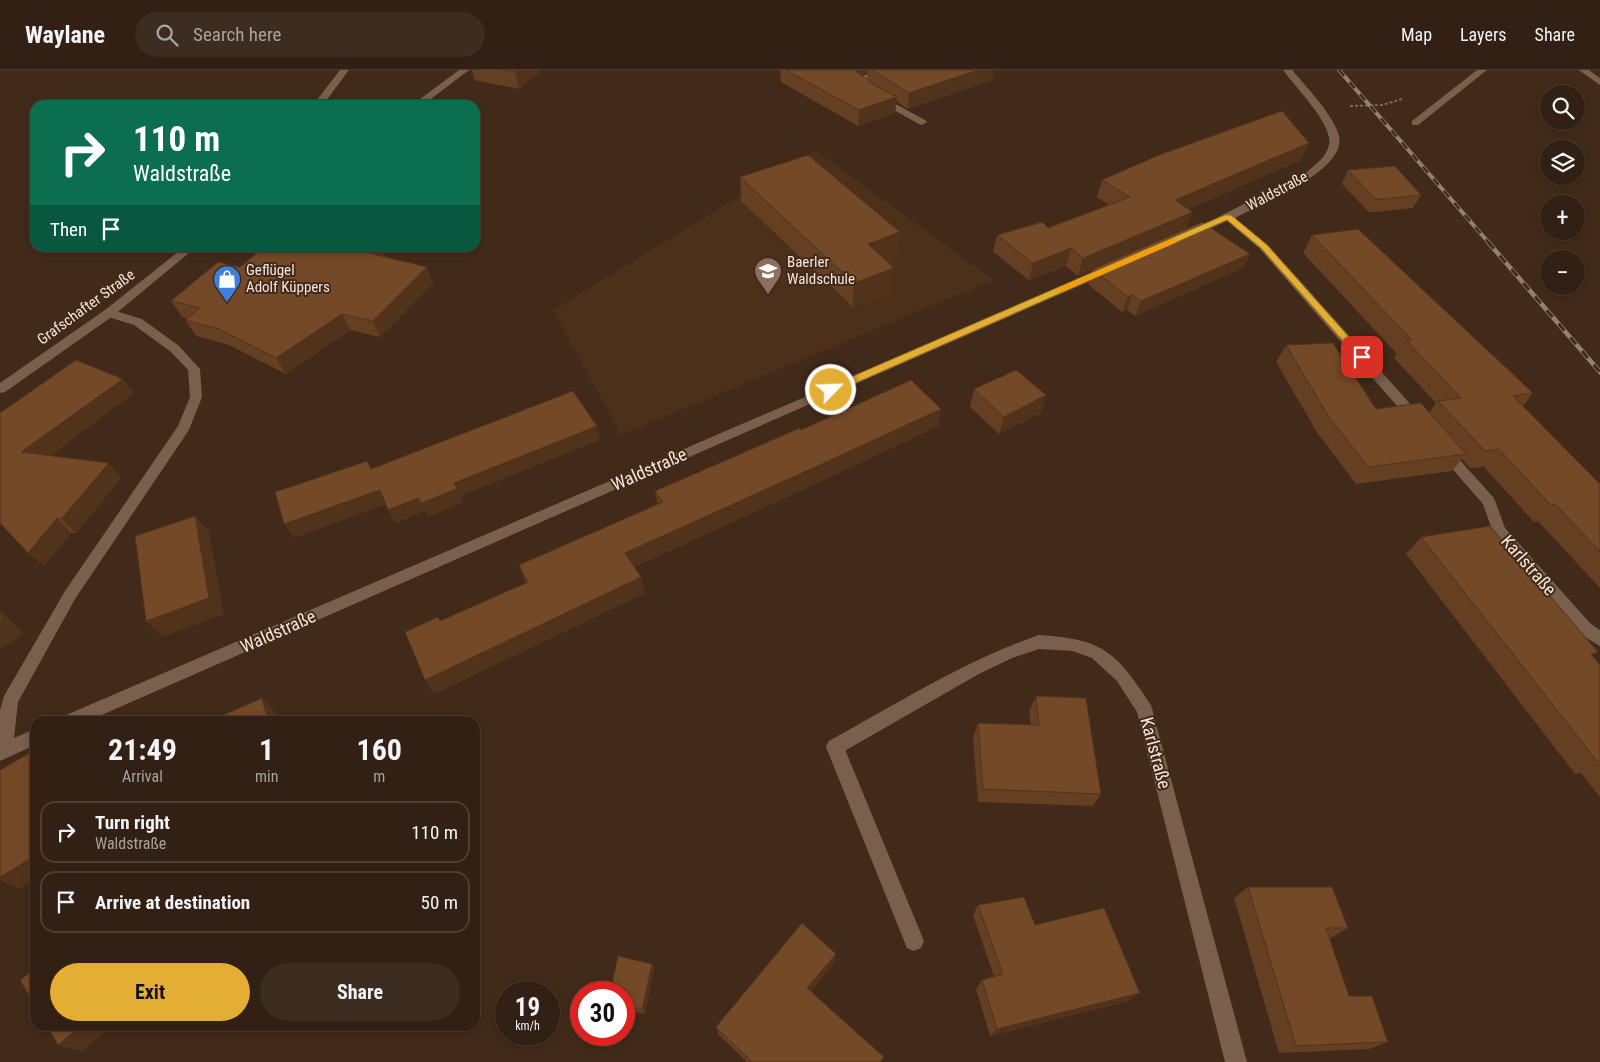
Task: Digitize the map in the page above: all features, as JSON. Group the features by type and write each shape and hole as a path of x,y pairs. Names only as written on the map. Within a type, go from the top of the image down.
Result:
{"street":[{"path":"322,100 345,70"},
{"path":"425,100 465,70"},
{"path":"863,86 888,70"},
{"name":"Waldstraße","path":"1174,240 1228,217 1311,174 1326,161 1334,145 1334,135 1319,108 1287,70"},
{"path":"1415,123 1436,108 1463,81 1483,70"},
{"path":"1583,70 1600,82"},
{"path":"836,72 922,122"},
{"name":"Waldstraße","path":"1228,217 1264,247 1450,458"},
{"name":"Grafschafter Straße","path":"0,389 109,313 185,252"},
{"name":"Waldstraße","path":"81,716 1120,264"},
{"path":"30,738 4,751 4,735 10,701 70,594 184,427 196,396 194,369 175,349 138,322 109,313"},
{"name":"Karlstraße","path":"1450,458 1489,502 1499,531 1584,628 1600,639"},
{"name":"Karlstraße","path":"914,942 835,747 971,670 1007,652 1039,642 1072,644 1098,654 1123,676 1145,710 1236,1062"}],"path":[{"path":"1319,108 1382,104 1409,97"}],"shaded area":[{"name":"Baerler Waldschule","path":"815,150 994,280 621,435 553,310"}],"building":[{"path":"786,70 854,70 874,85 897,97 859,110"},
{"path":"872,70 978,70 909,93"},
{"path":"1282,111 1309,143 1175,200 1193,212 1083,258 1071,248 1033,263 997,235 1042,222 1048,228 1130,197 1102,180 1159,155"},
{"path":"808,155 900,232 868,244 894,268 854,283 740,177"},
{"path":"1395,166 1421,195 1376,199 1348,170"},
{"path":"1202,222 1250,254 1141,301 1132,295 1128,297 1093,269"},
{"path":"1358,229 1533,393 1513,396 1600,484 1600,551 1555,504 1551,505 1499,449 1485,451 1438,401 1461,398 1406,340 1412,340 1312,235"},
{"path":"258,252 365,252 427,267 373,321 342,314 276,358 219,329 185,320 200,308 171,301 218,262 240,267"},
{"path":"1333,343 1376,409 1421,403 1466,454 1368,467 1329,417 1286,345"},
{"path":"76,360 123,379 21,452 109,463 61,519 57,518 28,553 0,523 0,413"},
{"path":"1016,370 1046,395 1004,417 974,389"},
{"path":"911,380 941,409 625,553 641,577 425,680 405,632 438,617 440,621 528,582 519,565 663,502 655,491 800,428 801,430"},
{"path":"573,391 597,426 454,483 457,489 421,503 418,498 388,510 380,490 284,524 275,492 367,461 371,469"},
{"path":"195,516 209,598 146,621 135,536"},
{"path":"1490,526 1598,652 1591,654 1600,665 1600,760 1597,761 1421,537"},
{"path":"1036,696 1086,698 1101,794 983,789 978,723 1039,725"},
{"path":"262,698 267,716 221,716"},
{"path":"30,753 30,859 0,877 0,770"},
{"path":"1248,887 1332,887 1348,928 1326,928 1349,996 1372,996 1388,1042 1296,1046"},
{"path":"1024,897 1035,925 1104,908 1140,993 997,1029 982,980 1003,974 978,905"},
{"path":"802,923 836,954 807,988 884,1057 880,1062 752,1062 716,1027"},
{"path":"618,956 652,964 642,1010 635,1008 635,981 612,981"},
{"path":"30,973 30,997 20,980"},
{"path":"50,1031 75,1031 58,1045"}],"railway":[{"path":"1339,70 1489,243"},
{"path":"1488,242 1600,372"}],"slow traffic":[{"path":"1059,290 1174,240"}],"place":[{"name":"Baerler Waldschule","path":"768,295"},
{"name":"Geflügel Adolf Küppers","path":"227,303"}],"route":[{"path":"831,390 1228,217 1264,247 1362,357"}]}
